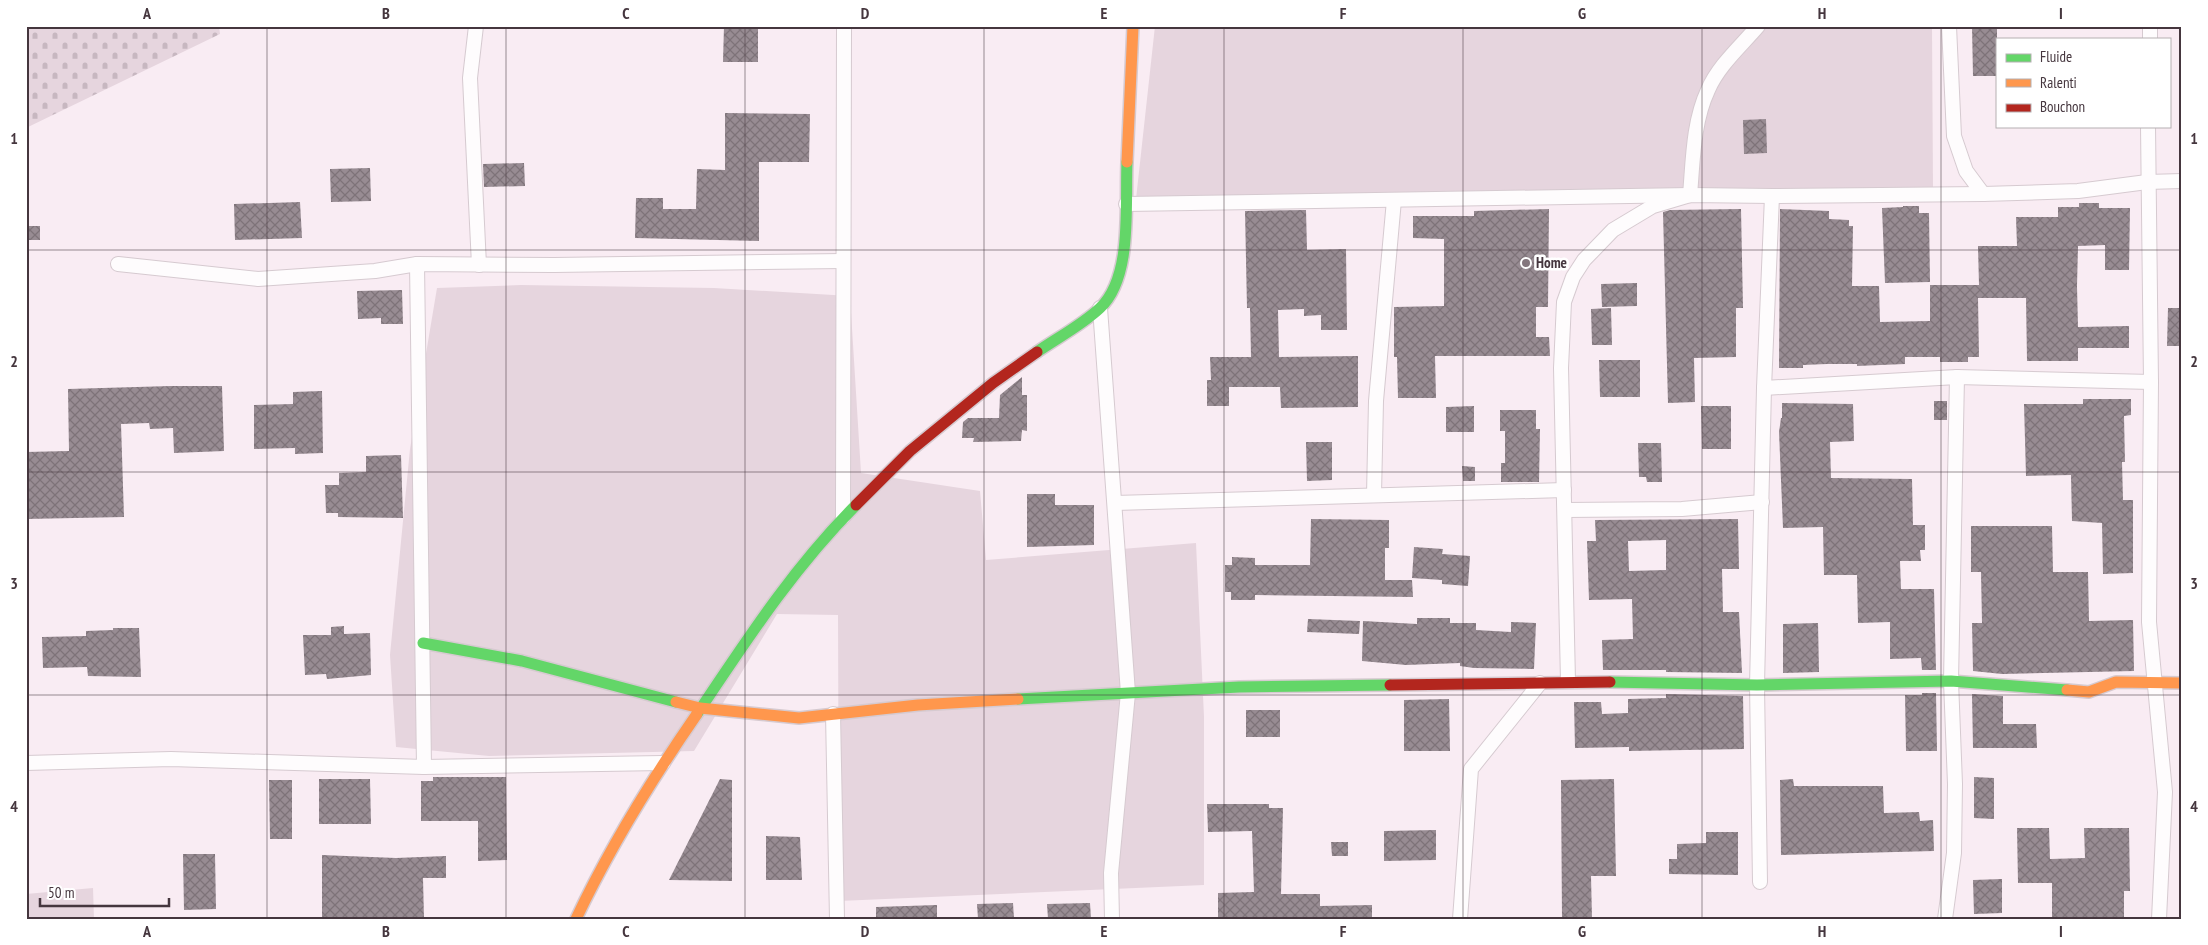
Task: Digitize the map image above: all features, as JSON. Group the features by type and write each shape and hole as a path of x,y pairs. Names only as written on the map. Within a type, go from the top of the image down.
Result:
{"street":[{"path":"476,26 470,78 479,265"},
{"path":"844,26 844,517"},
{"path":"576,919 592,885 663,763 783,588 844,517 910,451 993,383 1100,308 1116,284 1122,257 1126,204 1133,26"},
{"path":"1690,195 1697,121 1708,88 1725,64 1758,26"},
{"path":"1949,26 1954,136 1966,171 1983,194"},
{"path":"2148,128 2147,182 2151,382 2150,622 2165,792 2159,919"},
{"path":"1126,204 1690,195 1983,194 2078,191 2147,182 2182,181"},
{"path":"1568,681 1561,368 1564,302 1573,277 1584,260 1613,230 1653,206 1690,195"},
{"path":"1760,882 1757,685 1764,388 1772,196"},
{"path":"1374,496 1376,401 1394,200"},
{"path":"118,264 258,279 375,271 417,264 844,262"},
{"path":"417,264 424,767"},
{"path":"1100,308 1128,693 1111,873 1112,919"},
{"path":"1764,388 1957,376 2151,382"},
{"path":"1945,919 1954,853 1955,784 1951,681 1957,376"},
{"path":"1115,503 1564,490"},
{"path":"1565,510 1682,510 1762,502"},
{"path":"423,643 522,661 700,708 798,718 918,706 1239,687 1568,681 1757,685 1951,681 2089,692 2116,682 2182,683"},
{"path":"1460,919 1471,769 1540,683"},
{"path":"833,714 837,919"},
{"path":"26,763 171,759 424,767 663,763"}],"green space":[{"path":"26,26 219,26 220,34 26,128"},
{"path":"1155,26 1932,26 1933,188 1136,199"},
{"path":"521,285 714,288 850,296 861,473 980,491 986,560 1196,543 1204,717 1204,885 839,901 838,615 777,614 694,751 489,756 396,747 390,655 410,449 437,288"},
{"path":"93,888 94,919 26,919 26,894"}],"building":[{"path":"724,26 754,26 754,29 758,28 758,62 723,62"},
{"path":"1972,26 1997,26 1996,76 1973,76"},
{"path":"725,113 810,114 809,162 759,162 759,241 635,238 636,198 663,198 663,209 696,209 697,169 725,170"},
{"path":"1766,119 1767,153 1744,154 1743,120"},
{"path":"524,163 525,186 484,187 483,164"},
{"path":"370,168 371,201 331,202 330,169"},
{"path":"300,202 302,238 235,240 234,204"},
{"path":"2079,203 2099,203 2099,208 2130,208 2129,270 2105,270 2105,245 2078,246 2077,286 2078,327 2129,326 2129,348 2078,348 2078,361 2027,361 2026,298 1978,298 1979,357 1968,357 1968,362 1940,362 1940,357 1905,357 1905,364 1857,366 1857,364 1827,364 1803,365 1803,368 1779,368 1780,209 1829,211 1829,219 1849,220 1849,226 1853,226 1852,286 1879,286 1880,322 1930,321 1930,285 1979,285 1978,246 2017,246 2016,217 2058,217 2058,207 2079,207"},
{"path":"1919,206 1919,213 1929,213 1930,282 1885,283 1882,208"},
{"path":"1549,209 1548,307 1536,307 1536,337 1549,337 1550,356 1435,356 1436,398 1398,398 1397,357 1394,357 1394,307 1444,306 1444,239 1413,238 1413,216 1474,216 1474,211"},
{"path":"1741,209 1743,308 1736,308 1736,357 1694,358 1695,402 1668,403 1663,212 1670,210"},
{"path":"1306,210 1307,250 1346,249 1347,330 1321,330 1321,315 1304,316 1304,309 1278,310 1279,357 1358,356 1358,407 1281,408 1280,387 1229,387 1229,406 1207,406 1207,380 1211,380 1210,357 1251,357 1250,308 1247,308 1245,211"},
{"path":"26,226 40,226 40,240 26,240"},
{"path":"1637,283 1637,306 1602,307 1601,284"},
{"path":"402,290 403,324 381,324 381,318 358,319 357,291"},
{"path":"1611,308 1612,345 1592,345 1591,309"},
{"path":"2168,308 2182,308 2182,346 2167,346"},
{"path":"1599,360 1640,360 1640,397 1600,397"},
{"path":"1022,377 1022,395 1027,395 1027,431 1022,430 1021,441 973,442 974,438 962,438 963,422 968,418 999,418 1000,395"},
{"path":"222,386 224,451 174,453 173,428 150,429 149,423 121,424 124,517 26,519 26,452 69,451 68,389"},
{"path":"322,391 323,453 295,454 295,448 254,449 254,405 293,404 293,392"},
{"path":"2083,399 2131,399 2131,415 2124,416 2125,462 2122,462 2123,500 2133,500 2133,573 2103,574 2102,523 2072,521 2071,475 2026,476 2024,404 2083,404"},
{"path":"1934,401 1947,401 1947,420 1934,420"},
{"path":"1782,403 1853,404 1854,441 1830,442 1831,478 1912,479 1913,525 1925,525 1925,550 1920,550 1921,561 1900,561 1901,589 1934,589 1936,670 1922,670 1921,658 1890,659 1890,622 1858,623 1857,575 1824,575 1823,527 1783,528 1779,432 1782,418"},
{"path":"1474,406 1474,432 1446,432 1446,407"},
{"path":"1701,406 1731,406 1731,449 1702,449"},
{"path":"1500,410 1536,410 1536,429 1540,429 1539,482 1501,482 1501,463 1505,463 1505,431 1500,431"},
{"path":"1306,442 1332,442 1332,480 1307,481"},
{"path":"1638,443 1661,443 1662,482 1647,482 1646,477 1639,477"},
{"path":"401,455 403,518 338,517 338,513 326,513 325,485 339,485 339,473 366,472 366,456"},
{"path":"1462,466 1475,467 1475,481 1463,481"},
{"path":"1027,494 1055,494 1055,505 1094,505 1094,545 1027,547"},
{"path":"1311,519 1389,520 1389,548 1385,548 1385,580 1412,580 1413,597 1255,595 1255,600 1231,600 1231,592 1225,592 1225,565 1232,565 1232,557 1255,558 1255,565 1310,565"},
{"path":"1738,519 1739,569 1722,569 1723,612 1739,612 1742,673 1603,670 1602,640 1633,639 1632,599 1589,600 1587,541 1596,541 1595,520","holes":["1666,540 1666,570 1629,571 1628,541"]},
{"path":"1971,526 2052,526 2053,572 2088,572 2089,621 2133,620 2134,671 2002,674 1973,671 1972,623 1982,623 1981,572 1971,572"},
{"path":"1414,547 1443,549 1442,554 1470,556 1468,586 1442,584 1442,580 1412,578"},
{"path":"1417,618 1450,618 1450,623 1476,623 1476,630 1511,632 1511,622 1536,623 1534,669 1474,668 1460,666 1460,663 1406,665 1362,661 1363,621 1417,624"},
{"path":"1308,619 1360,621 1359,634 1307,632"},
{"path":"1818,623 1819,672 1783,673 1783,624"},
{"path":"344,626 344,634 370,633 371,675 327,679 326,674 305,675 303,635 331,635 331,627"},
{"path":"113,628 139,628 141,677 88,676 87,667 43,668 42,637 86,636 86,631 113,630"},
{"path":"1922,693 1936,693 1937,751 1906,751 1905,695 1922,695"},
{"path":"1666,694 1743,696 1744,749 1629,751 1629,747 1575,748 1574,702 1601,702 1602,714 1628,713 1628,699 1666,698"},
{"path":"1972,694 2003,696 2003,724 2036,724 2037,748 1973,748"},
{"path":"1449,699 1450,751 1404,751 1404,700"},
{"path":"1246,710 1280,710 1280,737 1246,737"},
{"path":"433,777 506,777 507,860 478,861 478,821 421,821 421,781 433,781"},
{"path":"1974,777 1994,778 1994,819 1974,818"},
{"path":"319,779 370,779 371,824 319,824"},
{"path":"720,779 732,780 732,881 669,880"},
{"path":"1614,779 1616,876 1591,876 1592,919 1562,919 1561,780"},
{"path":"1793,779 1794,786 1883,786 1884,813 1919,812 1920,821 1933,820 1934,851 1781,855 1780,780"},
{"path":"269,780 292,780 292,839 270,839"},
{"path":"1207,804 1269,804 1269,808 1283,808 1281,894 1320,894 1320,906 1372,905 1372,919 1218,919 1218,893 1254,892 1252,831 1208,832"},
{"path":"2017,828 2049,828 2050,859 2085,858 2084,828 2129,828 2130,891 2124,891 2124,919 2052,919 2052,883 2018,883"},
{"path":"1436,830 1436,860 1384,861 1384,831"},
{"path":"1706,832 1738,832 1738,875 1669,874 1669,859 1677,859 1677,844 1706,843"},
{"path":"766,836 800,837 802,880 766,880"},
{"path":"1331,842 1348,842 1348,856 1332,856"},
{"path":"183,854 215,854 216,909 184,910"},
{"path":"322,855 396,858 446,856 446,878 423,878 424,919 322,919"},
{"path":"2002,879 2002,913 1974,914 1973,880"},
{"path":"1013,903 1014,919 978,919 977,904"},
{"path":"1090,903 1091,919 1048,919 1047,904"},
{"path":"937,905 937,919 876,919 876,907"}],"traffic: fast":[{"path":"1037,352 1093,314 1111,295 1123,260 1127,162"},
{"path":"697,714 771,606 811,554 856,505"},
{"path":"423,643 522,661 676,702"},
{"path":"1610,682 1757,685 1951,681 2067,690"},
{"path":"1018,699 1239,687 1390,685"}],"traffic: slow":[{"path":"1127,162 1133,26"},
{"path":"2067,690 2089,692 2116,682 2182,683"},
{"path":"676,702 700,708 799,718 918,705 1018,699"},
{"path":"576,919 632,814 697,714"}],"traffic: jam":[{"path":"856,505 910,451 993,383 1037,352"},
{"path":"1390,685 1610,682"}],"place":[{"name":"Home","path":"1526,263"}]}
